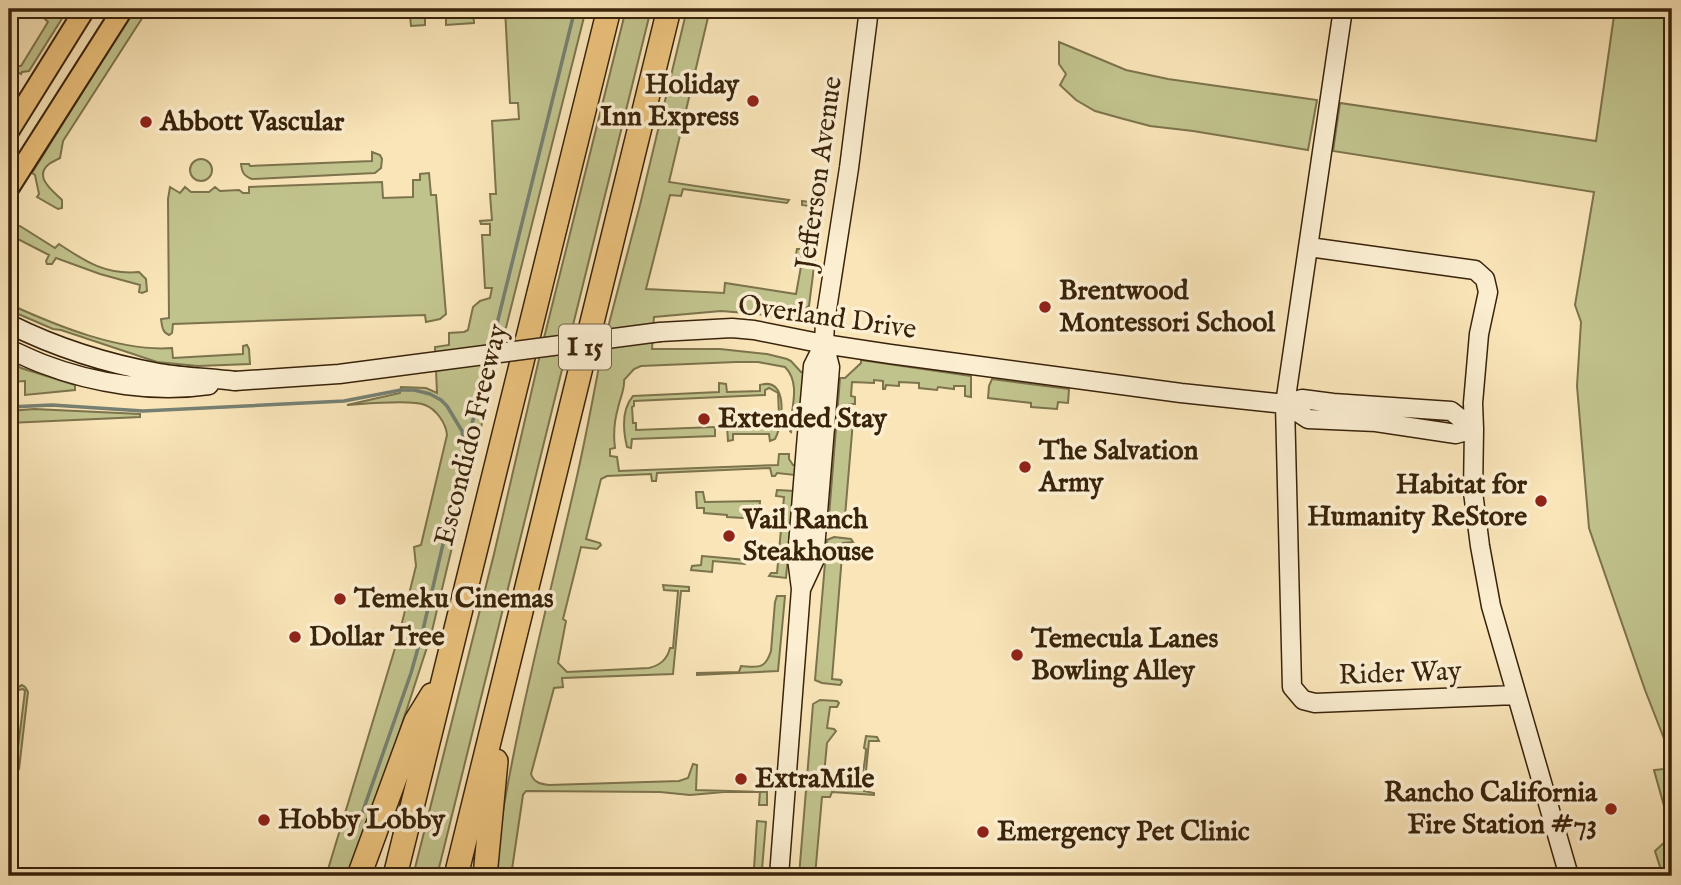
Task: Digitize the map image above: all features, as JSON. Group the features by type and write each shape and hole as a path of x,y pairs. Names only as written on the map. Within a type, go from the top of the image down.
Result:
{"highway":[{"name":"Escondido Freeway","path":"395,876 609,9"},
{"name":"I 15","path":"456,876 669,9"},
{"path":"359,876 416,720 444,674"},
{"path":"485,876 503,685"}],"main road":[{"path":"9,131 85,9"},
{"path":"9,188 123,9"}],"street":[{"name":"Jefferson Avenue","path":"779,876 801,589 814,561 830,367 824,344 825,322 849,168 869,9"},
{"path":"1285,404 1343,9"},
{"path":"1310,247 1475,270 1485,279 1488,292 1479,334 1473,403 1473,492 1480,546 1490,606 1569,876"},
{"name":"Overland Drive","path":"9,324 56,345 130,366 161,373 235,381"},
{"name":"Overland Drive","path":"9,349 44,365 107,382 186,388 235,381 339,374 660,332 732,328 824,344 1171,392 1285,404 1302,399 1451,411 1474,429"},
{"name":"Rider Way","path":"1285,404 1292,687 1303,700 1315,704 1516,695"}],"green space":[{"path":"44,9 68,9 29,71 21,74 9,67 9,60 21,66 48,22 41,15"},
{"path":"134,9 148,9 63,141 60,158 49,164 43,174 46,184 62,200 62,208 58,209 37,197 39,194 35,175 32,173"},
{"path":"473,9 474,23 446,25 446,13 425,14 425,25 411,26 410,16 406,16 405,11"},
{"path":"505,9 586,9 431,635 371,819 349,876 326,876 399,635 416,566 414,547 421,545 447,435 440,417 425,405 399,402 347,405 400,393 401,387 426,388 437,393 435,347 449,345 449,333 468,330 473,307 490,298 492,288 485,288 482,235 490,235 490,224 481,224 480,221 492,220 490,194 496,194 492,121 519,119 518,103 510,103"},
{"path":"626,9 651,9 437,876 413,876 494,554 542,346"},
{"path":"687,9 710,9 669,182 789,200 787,203 683,189 681,196 670,195 646,289 724,293 725,283 796,294 802,261 795,260 797,249 804,249 809,206 802,205 802,201 822,204 809,306 790,319 721,311 654,317 653,329 606,335 640,205"},
{"path":"1615,9 1672,9 1672,759 1589,528 1577,386 1581,322 1575,305 1594,192 1333,151 1340,103 1596,141"},
{"path":"1059,42 1126,70 1168,79 1317,100 1308,150 1150,126 1095,111 1076,100 1060,85 1066,74 1059,64"},
{"path":"372,152 380,155 382,159 381,168 375,173 252,179 244,174 241,164 250,166 372,161"},
{"path":"201,159 209,162 212,170 209,178 201,181 193,178 190,170 193,162"},
{"path":"429,173 431,195 436,195 446,314 440,319 426,322 425,315 173,324 172,333 169,335 164,330 161,319 169,318 170,187 180,193 185,187 191,192 209,192 215,187 220,191 239,190 249,193 249,187 382,182 383,198 413,197 413,180 420,180 420,174"},
{"path":"20,226 55,248 59,244 97,266 116,271 139,272 146,279 147,291 139,292 140,285 56,258 52,264 47,264 49,255 16,238 10,246 9,228"},
{"path":"9,304 67,328 110,341 131,346 172,348 173,358 243,354 243,346 247,345 250,364 198,366 157,362 53,329 9,310"},
{"path":"653,335 652,349 720,349 767,354 791,361 801,372 806,373 800,422 790,431 794,389 793,381 785,367 758,362 641,366 634,369 624,380 616,418 615,448 610,449 610,456 617,457 619,471 778,465 779,454 789,454 789,459 796,465 795,475 777,473 772,476 770,468 657,473 656,481 652,481 651,474 607,476 601,479 586,539 601,545 597,549 581,547 563,619 566,621 558,663 567,672 649,668 660,664 670,648 673,648 678,591 664,590 663,585 689,587 689,591 681,591 673,674 562,678 563,687 554,688 531,774 536,781 549,785 679,781 688,778 693,764 697,765 696,790 767,792 767,805 759,805 760,792 690,795 660,792 526,791 523,795 511,876 493,876 530,675 581,459 604,341"},
{"path":"9,360 21,368 75,385 75,390 25,395 25,381 9,382"},
{"path":"861,360 971,376 971,397 965,396 965,386 954,386 954,389 938,387 937,390 919,388 919,383 899,382 899,386 886,385 883,389 883,381 852,382 851,396 855,397 855,404 849,404 848,420 853,421 845,516 853,517 852,522 836,520 829,516 840,378 845,378"},
{"path":"992,379 1069,389 1068,403 1058,402 1057,409 1031,407 1031,403 988,398"},
{"path":"719,383 726,384 727,392 760,391 760,385 769,384 776,388 780,394 781,413 775,439 770,441 769,434 733,434 733,440 728,441 727,426 775,423 775,416 779,415 778,393 769,388 765,390 765,395 634,401 633,423 636,423 636,430 715,427 715,436 632,439 631,448 627,447 624,420 626,407 633,396 719,392"},
{"path":"34,409 140,414 140,417 9,423 9,411"},
{"path":"777,490 794,491 786,578 769,576 771,573 777,573 784,497 776,496"},
{"path":"696,492 703,492 705,502 760,501 759,519 754,514 747,513 743,518 704,513 704,508 697,508"},
{"path":"834,537 851,539 853,542 843,543 832,679 841,680 840,685 815,680 827,540"},
{"path":"702,556 746,560 745,564 713,561 712,572 691,570 692,566 701,565"},
{"path":"777,596 785,596 778,671 697,675 739,672 741,666 756,667 766,662 771,651"},
{"path":"22,685 28,692 17,772 9,771 9,767 16,763 25,691 18,690 18,687"},
{"path":"820,700 839,703 837,707 830,707 827,728 836,731 827,743 824,775 833,784 854,786 863,769 866,736 877,737 879,741 869,741 864,791 874,795 832,792 830,797 822,797 815,876 799,876 813,704"},
{"path":"1672,768 1672,870 1661,870 1655,851 1668,839 1671,831 1654,770"},
{"path":"757,821 766,822 762,869 754,869"}],"waterway":[{"path":"491,348 575,9"},
{"path":"357,828 422,634 489,359"},
{"path":"9,407 52,405 143,411 344,401 414,390 430,394 447,406 462,431 464,445"}],"place":[{"name":"Holiday Inn Express","path":"753,101"},
{"name":"Abbott Vascular","path":"146,122"},
{"name":"Brentwood Montessori School","path":"1045,307"},
{"name":"Extended Stay","path":"704,419"},
{"name":"The Salvation Army","path":"1025,467"},
{"name":"Habitat for Humanity ReStore","path":"1541,501"},
{"name":"Vail Ranch Steakhouse","path":"729,536"},
{"name":"Temeku Cinemas","path":"340,599"},
{"name":"Dollar Tree","path":"295,637"},
{"name":"Temecula Lanes Bowling Alley","path":"1017,655"},
{"name":"ExtraMile","path":"741,779"},
{"name":"Rancho California Fire Station #73","path":"1611,809"},
{"name":"Hobby Lobby","path":"264,820"},
{"name":"Emergency Pet Clinic","path":"983,832"}]}
